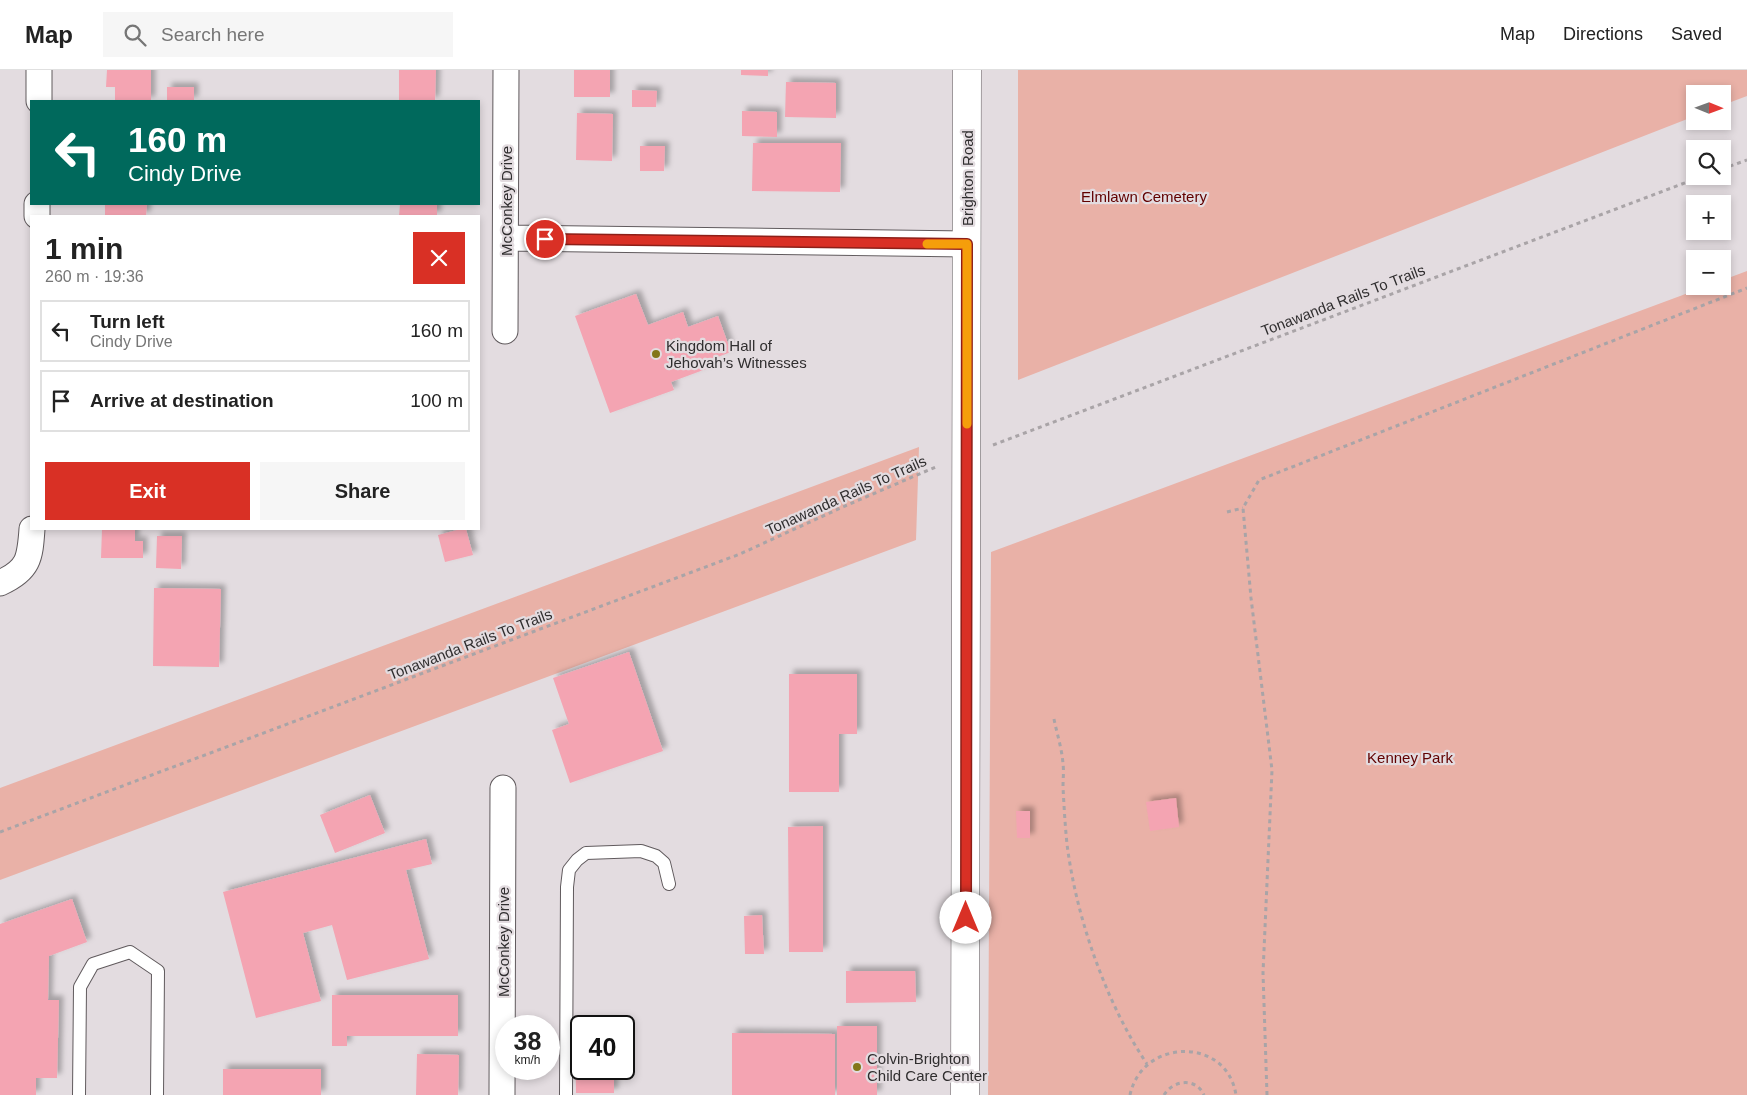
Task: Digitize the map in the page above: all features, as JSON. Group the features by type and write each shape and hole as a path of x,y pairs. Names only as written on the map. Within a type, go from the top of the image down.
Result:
{"street":[{"path":"39,70 39,100"},
{"name":"McConkey Drive","path":"505,331 506,70"},
{"name":"Brighton Road","path":"965,1095 967,70"},
{"path":"506,238 967,244"},
{"path":"0,583 16,575 27,563 32,530"},
{"name":"McConkey Drive","path":"502,1095 503,788"}],"lane":[{"path":"566,1095 567,887 570,870 577,860 586,853 640,851 656,856 664,862 669,884"},
{"path":"79,1095 80,986 93,964 130,952 158,971 157,1095"}],"path":[{"path":"1731,166 1747,160"},
{"name":"Tonawanda Rails To Trails","path":"991,446 1686,182"},
{"path":"1267,1095 1264,973 1272,770 1251,598 1243,508 1259,480 1747,288"},
{"name":"Tonawanda Rails To Trails","path":"0,832 740,554 943,464"},
{"path":"1227,512 1243,508"},
{"path":"1054,719 1064,765 1064,816 1067,846 1072,878 1081,912 1090,942 1112,998 1128,1034 1147,1064"},
{"path":"1130,1095 1138,1074 1147,1064 1171,1052 1185,1051 1198,1053 1210,1058 1221,1067 1230,1078 1236,1095"},
{"path":"1164,1095 1170,1088 1183,1082 1197,1086 1204,1095"}],"green space":[{"name":"Elmlawn Cemetery","path":"1018,70 1747,70 1747,96 1731,102 1731,85 1686,85 1686,120 1018,380"},
{"name":"Kenney Park","path":"1747,271 1747,1095 988,1095 991,552 1686,294 1731,295 1731,277"},
{"path":"919,447 916,540 0,880 0,788"}],"building":[{"path":"107,70 151,70 151,100 115,100 115,87 106,87"},
{"path":"399,70 436,70 435,100 399,100"},
{"path":"574,70 610,70 610,97 574,97"},
{"path":"741,70 768,70 768,76 741,75"},
{"path":"786,82 836,83 836,118 785,117"},
{"path":"167,87 194,87 194,100 167,100"},
{"path":"632,90 657,91 656,107 632,107"},
{"path":"742,111 777,112 777,137 742,136"},
{"path":"577,113 613,114 612,161 576,160"},
{"path":"753,143 841,143 840,192 752,191"},
{"path":"640,146 665,146 664,171 640,171"},
{"path":"105,205 147,205 146,215 105,215"},
{"path":"400,205 437,205 437,215 399,215"},
{"name":"Kingdom Hall of Jehovah’s Witnesses","path":"636,294 648,325 683,312 688,327 718,316 731,352 704,362 706,369 671,382 674,390 610,413 575,316"},
{"path":"102,530 135,530 135,541 143,541 143,558 101,558"},
{"path":"457,530 466,530 473,555 445,562 438,535"},
{"path":"157,536 182,536 181,569 156,568"},
{"path":"154,588 221,589 219,667 153,666"},
{"path":"629,652 663,751 570,783 552,730 569,724 553,678"},
{"path":"789,674 857,674 857,734 839,734 839,792 789,792"},
{"path":"370,795 385,833 335,853 320,815"},
{"path":"1176,798 1179,827 1150,831 1146,802"},
{"path":"1016,811 1030,811 1030,838 1017,838"},
{"path":"823,826 823,952 789,952 788,827"},
{"path":"426,839 432,864 406,870 429,959 347,980 332,925 303,933 321,1001 256,1018 223,892"},
{"path":"72,899 87,942 49,956 48,1000 59,1000 57,1078 36,1078 36,1095 0,1095 0,924"},
{"path":"762,915 764,954 745,954 744,916"},
{"path":"846,971 915,971 916,1002 846,1003"},
{"path":"332,995 458,995 458,1036 347,1036 347,1046 332,1046"},
{"name":"Colvin-Brighton Child Care Center","path":"837,1026 877,1026 877,1095 837,1095"},
{"path":"732,1033 835,1034 835,1095 732,1095"},
{"path":"417,1054 459,1055 458,1095 416,1095"},
{"path":"223,1069 321,1069 321,1095 223,1095"},
{"path":"576,1080 614,1080 614,1093 576,1093"}],"slow traffic":[{"path":"927,244 967,244 967,424"}],"place":[{"name":"Kingdom Hall of Jehovah’s Witnesses","path":"656,354"},
{"name":"Colvin-Brighton Child Care Center","path":"857,1067"}],"route":[{"path":"545,239 967,244 966,918"}]}
